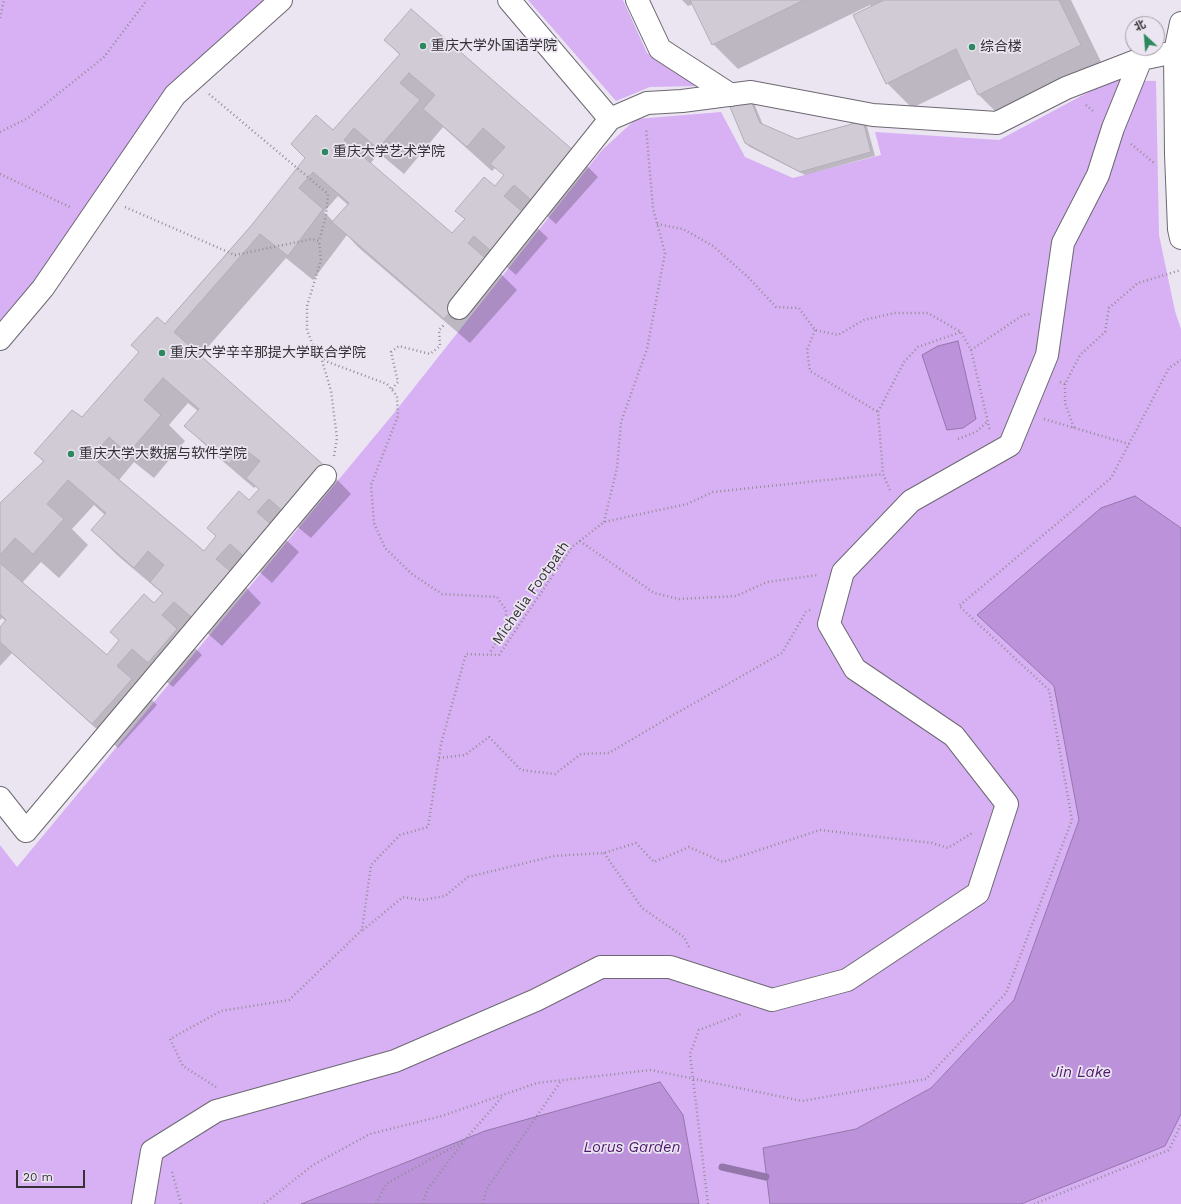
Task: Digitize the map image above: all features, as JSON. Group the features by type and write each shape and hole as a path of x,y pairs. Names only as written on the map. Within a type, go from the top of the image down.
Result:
{"lane":[{"path":"0,339 43,288 175,95 280,0"},
{"path":"508,0 610,119"},
{"path":"637,0 660,49 731,95"},
{"path":"459,308 610,119 647,103 682,101 751,92 873,115 997,123 1066,88 1141,59 1179,34"},
{"path":"1179,34 1177,182 1179,229 1181,238"},
{"path":"143,1204 152,1151 216,1111 395,1061 536,1000 601,967 670,967 772,1000 847,980 978,893 1007,804 954,736 855,669 829,624 843,572 912,501 1010,445 1047,355 1063,243 1098,175 1113,128 1141,59"},
{"path":"0,798 26,831 325,476"}],"path":[{"path":"0,18 4,0"},
{"path":"0,132 28,118 104,57 147,0"},
{"path":"207,91 328,194 326,216 319,241 321,260 307,306 307,330 316,353 328,362 387,384 397,396 398,416 371,485 374,523 385,548 412,574 442,594 497,597 506,610 506,626 488,655"},
{"path":"604,522 617,468 621,422 648,349 665,253 653,208 646,126"},
{"path":"1113,128 1177,182"},
{"path":"0,174 92,217"},
{"path":"105,198 235,254 312,238 319,241"},
{"path":"657,224 683,229 713,246 748,277 776,307 799,308 815,330 838,335 864,320 895,313 928,313 961,332 971,350 995,454"},
{"path":"1074,428 1065,403 1065,384 1080,355 1105,332 1109,308 1138,283 1181,270"},
{"path":"392,390 398,382 391,352 399,346 430,354 440,346 439,330 459,308"},
{"path":"971,350 1023,315 1054,310"},
{"path":"815,330 807,350 810,371 878,412 904,362 918,347 961,332"},
{"path":"321,356 331,391 337,438 334,458 325,476"},
{"path":"264,1204 313,1165 370,1134 442,1116 537,1083 652,1070 802,1101 926,1079 1006,993 1072,820 1050,690 959,606 1111,478 1170,368 1181,360"},
{"path":"1038,377 1065,384"},
{"name":"Michelia Footpath","path":"362,930 371,865 400,835 428,827 441,744 466,654 499,655 572,547 604,522 687,504 713,492 883,474 878,412"},
{"path":"1023,413 1129,444"},
{"path":"958,439 976,432 988,421"},
{"path":"580,542 654,593 679,599 736,596 766,582 843,572"},
{"path":"439,758 465,755 489,737 521,770 555,774 581,754 609,753 782,653 806,612 835,602"},
{"path":"242,1103 183,1066 170,1039 221,1011 289,1000 362,930 403,897 422,900 445,896 468,877 554,856 604,853 636,843 654,862 689,847 724,862 820,830 932,843 948,848 976,831"},
{"path":"604,853 642,908 684,937 704,978"},
{"path":"708,1204 690,1054 699,1030 772,1000"},
{"path":"483,1204 486,1190 561,1080"},
{"path":"423,1204 426,1190 464,1141 504,1095"},
{"path":"1034,1204 1169,1150 1181,1124"},
{"path":"376,1204 386,1184 464,1141"}],"shaded area":[{"path":"0,0 281,0 175,95 0,339"},
{"path":"528,0 623,0 647,53 700,86 650,87 616,101"},
{"path":"1111,80 1156,81 1159,235 1175,311 1181,329 1181,528 1135,496 977,615 1054,686 1079,820 1014,1000 931,1088 857,1129 763,1148 770,1204 699,1204 683,1115 366,1178 301,1204 0,1204 0,845 17,867 394,413 602,150 636,119 721,112 745,157 793,178 881,155 875,132 999,140"},
{"path":"1181,1114 1181,1204 1021,1204 1165,1146"}],"water":[{"path":"958,341 976,419 963,428 947,430 922,355 938,346"},
{"name":"Jin Lake","path":"1135,496 1181,528 1181,1114 1165,1146 1021,1204 770,1204 763,1148 856,1129 931,1088 1014,1000 1079,820 1054,686 977,615 1101,508"},
{"name":"Lorus Garden","path":"660,1082 683,1115 699,1204 301,1204 485,1131"}],"building":[{"path":"690,0 804,0 712,45"},
{"name":"综合楼","path":"884,0 1059,0 1081,45 978,95 956,49 886,84 853,15"},
{"path":"411,9 574,151 531,200 514,185 504,196 524,213 491,251 474,236 468,243 492,264 444,319 332,222 349,203 313,172 299,188 323,209 288,256 260,234 174,332 327,468 286,514 269,499 257,512 274,527 246,558 230,544 216,559 237,577 197,622 174,602 162,615 177,629 148,663 132,649 117,666 132,679 92,724 0,642 0,627 6,620 0,614 0,563 107,655 119,640 110,632 144,594 154,603 163,593 150,582 164,565 148,551 134,568 91,530 106,513 68,480 47,504 64,519 33,554 15,538 0,555 0,503 44,461 34,453 72,410 82,417 139,352 131,345 157,317 165,324 251,226 305,158 291,144 316,115 333,130 400,54 384,40","holes":["409,73 435,95 423,109 467,147 483,128 505,147 490,164 504,175 495,186 484,177 455,211 465,219 452,233 344,140 354,128 378,149 420,100 400,83","163,378 199,409 184,426 229,464 243,448 260,461 246,478 259,489 249,500 239,491 207,528 216,536 204,551 92,457 109,437 128,454 161,415 144,400"]},
{"path":"750,98 760,123 797,139 863,121 871,152 800,172 745,143 730,107"}],"waterway":[{"path":"722,1167 766,1177"}],"place":[{"name":"重庆大学外国语学院","path":"423,46"},
{"name":"综合楼","path":"972,47"},
{"name":"重庆大学艺术学院","path":"325,152"},
{"name":"重庆大学辛辛那提大学联合学院","path":"162,353"},
{"name":"重庆大学大数据与软件学院","path":"71,454"}]}
